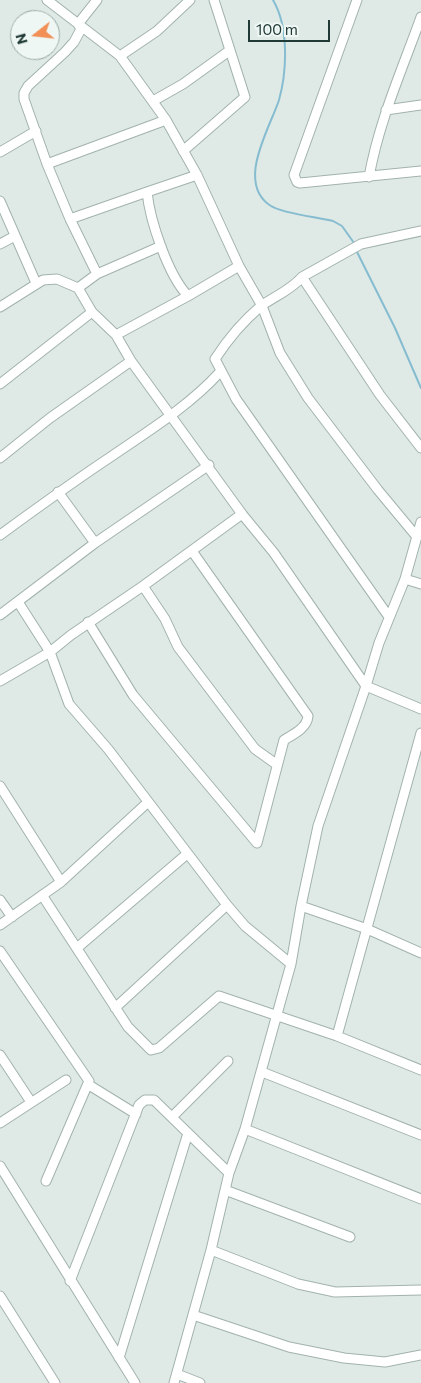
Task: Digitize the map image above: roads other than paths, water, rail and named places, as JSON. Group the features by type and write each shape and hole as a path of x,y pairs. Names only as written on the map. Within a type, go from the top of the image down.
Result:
{"street":[{"path":"47,0 120,56 153,100 197,175 239,266 262,306 280,353 308,398 378,490 417,536"},
{"path":"78,24 97,0"},
{"path":"120,56 157,31 190,0"},
{"path":"183,151 245,97 214,0"},
{"path":"357,0 294,175 297,182 300,183 421,171"},
{"path":"369,177 386,110 421,18"},
{"path":"78,24 81,29 74,42 25,90 24,98 70,219 98,274"},
{"path":"153,100 182,84 229,51"},
{"path":"386,110 421,105"},
{"path":"48,164 166,120"},
{"path":"0,152 36,131"},
{"path":"70,219 197,175"},
{"path":"147,192 149,208 161,246 180,288 188,296"},
{"path":"0,201 36,283"},
{"path":"389,618 236,399 220,372 215,359 232,334 262,306 295,284 302,277 361,244 421,232"},
{"path":"0,244 15,236"},
{"path":"78,288 98,274 161,246"},
{"path":"116,335 239,266"},
{"path":"302,277 380,394 421,448"},
{"path":"0,307 36,283 50,279 57,279 78,288 92,312 116,335 130,361 209,465 242,514 274,553 366,686 421,709"},
{"path":"0,384 92,312"},
{"path":"0,458 50,418 130,361"},
{"path":"0,535 58,492 172,415 204,389 220,372"},
{"path":"0,615 95,543 209,465"},
{"path":"58,492 95,543"},
{"path":"0,681 50,652 88,622 192,552 242,514"},
{"path":"200,1383 175,1378 211,1250 229,1173 245,1129 262,1072 291,964 318,826 379,643 405,578 421,522"},
{"path":"88,622 133,695 257,843 276,764 284,740 306,724 308,716 192,552"},
{"path":"405,578 421,584"},
{"path":"143,586 165,619 178,647 255,748 276,764"},
{"path":"18,602 50,652 69,704 108,749 147,803 227,905 245,926 291,964"},
{"path":"337,1036 421,733"},
{"path":"0,786 61,882"},
{"path":"0,925 61,882 147,803"},
{"path":"77,948 187,854"},
{"path":"42,895 115,1008 128,1026 151,1050 159,1048 219,996 337,1036 421,1070"},
{"path":"0,900 12,917"},
{"path":"115,1008 227,905"},
{"path":"301,906 367,929 421,953"},
{"path":"0,951 89,1081 89,1085 46,1181"},
{"path":"0,1055 31,1102"},
{"path":"172,1117 228,1061"},
{"path":"262,1072 421,1136"},
{"path":"0,1123 66,1080"},
{"path":"89,1085 136,1114"},
{"path":"70,1281 139,1105 145,1100 154,1100 229,1173"},
{"path":"245,1129 421,1199"},
{"path":"119,1358 188,1133"},
{"path":"0,1166 135,1383"},
{"path":"225,1190 350,1237"},
{"path":"211,1250 298,1284 335,1292 421,1290"},
{"path":"0,1296 55,1383"},
{"path":"193,1315 289,1347 344,1358 386,1362 421,1355"}],"waterway":[{"path":"273,0 282,23 284,36 284,76 279,100 258,155 255,170 256,184 261,196 271,206 292,213 333,221 342,226 354,243"},
{"path":"357,252 395,328 421,388"}]}
